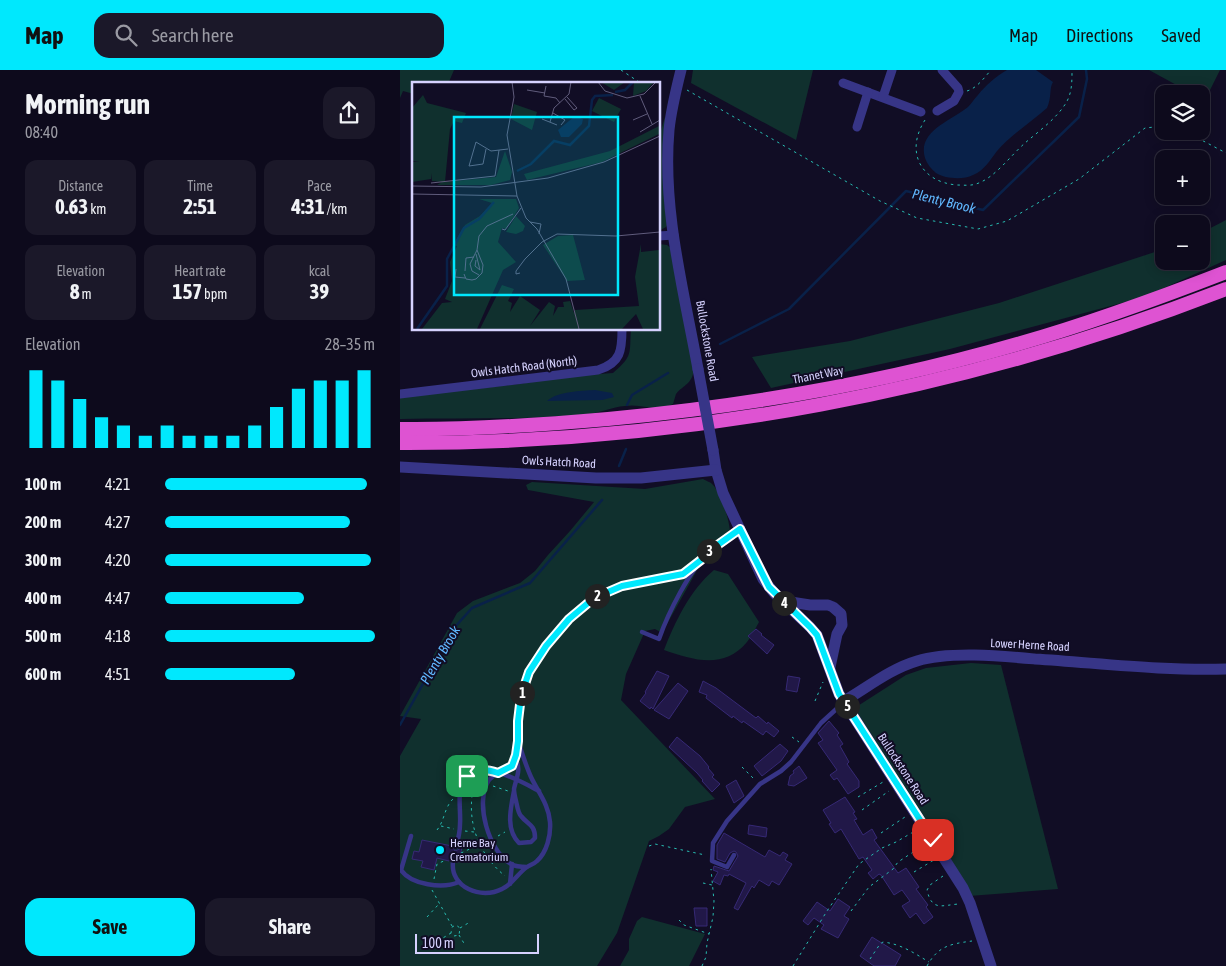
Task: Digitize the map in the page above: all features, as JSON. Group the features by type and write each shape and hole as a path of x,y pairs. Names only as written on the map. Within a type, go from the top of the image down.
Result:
{"highway":[{"name":"Thanet Way","path":"400,429 540,425 648,415 765,400 900,373 1021,344 1112,314 1226,272"},
{"path":"400,443 540,440 670,428 768,414 867,396 968,372 1081,341 1164,313 1226,289"}],"street":[{"name":"Bullockstone Road","path":"681,70 669,131 668,161 674,235 716,470 723,493 763,579 782,601 814,631 844,702 952,870 970,903 990,966"},
{"path":"883,97 892,70"},
{"path":"937,111 954,101 959,92 958,88 942,70"},
{"path":"843,82 921,112"},
{"path":"857,127 868,92"},
{"path":"660,236 674,235"},
{"name":"Owls Hatch Road (North)","path":"400,394 598,370 608,367 622,350 622,330"},
{"name":"Owls Hatch Road","path":"400,467 605,478 640,478 716,470"},
{"path":"782,601 833,607 841,614 842,625 837,634 831,674"},
{"path":"823,605 813,611 810,621 814,631 827,638 837,634"},
{"name":"Lower Herne Road","path":"844,702 890,672 918,661 944,656 1002,656 1173,669 1226,669"}],"lane":[{"path":"526,867 512,864 493,845 485,818 484,801 487,784 498,773 512,766 515,759 521,696 529,672 546,646 569,619 594,598 622,586 683,574 712,549 740,529"},
{"path":"642,632 659,639 670,612 701,560"},
{"path":"734,855 728,866 711,858 713,843 727,821 760,784 781,771 791,762 821,723 844,702"},
{"path":"453,862 453,871 459,882 469,890 484,893 497,891 510,884 526,867 538,861 543,854 550,833 548,809 526,765 518,741"},
{"path":"514,791 520,816 527,820 535,833 535,838 531,842 519,843 513,833 510,822 514,791 517,780 518,766 515,759"},
{"path":"456,847 460,829 460,804 463,782 472,772 487,770 498,773 517,780 539,792"},
{"path":"411,836 401,870 405,876 416,881 441,885 459,882"},
{"path":"510,884 512,864"}],"path":[{"path":"621,70 639,82"},
{"path":"959,92 970,90 990,70"},
{"path":"937,111 924,121 917,135 916,154 918,162 924,171 938,181 966,186 976,184 997,170 1057,114 1070,95 1072,70"},
{"path":"678,84 896,209 917,218 978,230 1007,221 1079,179 1145,128 1155,127"},
{"path":"1201,140 1226,153"},
{"path":"815,702 822,682 831,674"},
{"path":"792,738 804,745"},
{"path":"742,766 760,784"},
{"path":"858,797 895,781"},
{"path":"862,810 895,781"},
{"path":"437,830 449,803 454,798"},
{"path":"881,833 907,816"},
{"path":"793,966 827,911 860,864 882,848 896,842 923,824"},
{"path":"851,911 869,887 893,869 898,862 933,840"},
{"path":"649,846 656,844 711,858 713,917 705,965 702,966"},
{"path":"914,872 942,854"},
{"path":"952,870 930,885 927,890 929,898 934,904 943,907 950,904 970,903"},
{"path":"703,883 713,886"},
{"path":"427,918 439,904"},
{"path":"679,920 684,925 710,934"},
{"path":"458,935 460,928 470,922"},
{"path":"451,933 450,929 452,926 456,925 460,928"},
{"path":"451,933 454,936 458,935"},
{"path":"438,941 451,933"},
{"path":"458,935 465,945"},
{"path":"926,966 943,947 974,941 975,945"},
{"path":"870,959 883,942 904,947 929,962"}],"green space":[{"path":"400,70 454,70 449,82 412,82 412,93 403,91 400,98"},
{"path":"693,70 813,70 796,140 691,83"},
{"path":"1149,70 1220,70 1210,90 1210,85 1176,85"},
{"path":"665,117 669,222 666,227 660,230 660,134"},
{"path":"1226,220 1226,260 1210,267 1210,228"},
{"path":"660,244 667,245 672,249 694,369 687,384 676,394 673,404 660,408 631,405 593,413 565,416 400,419 400,397 519,384 572,376 613,373 624,362 630,349 631,330 660,330"},
{"path":"1155,252 1155,270 1204,270 1144,297 950,349 771,388 752,357 850,341 999,303"},
{"path":"703,479 712,484 722,501 730,535 705,556 662,633 655,629 645,631 626,674 621,700 715,799 685,807 669,829 649,841 617,933 597,966 400,966 400,756 421,719 400,716 457,613 473,601 520,583 535,571 594,502 528,490 526,485 532,482 645,489"},
{"path":"714,570 728,574 759,622 747,642 738,651 728,656 708,660 686,657 664,650 678,618 691,597 705,578"},
{"path":"971,663 1001,665 1058,889 969,896 853,709 906,675 926,668"},
{"path":"642,917 705,934 689,966 620,966 629,950 629,939 637,921"}],"water":[{"path":"1007,70 1036,70 1053,82 1047,108 1008,140 984,168 977,173 969,177 949,178 936,173 929,166 925,158 924,149 926,141 937,128 968,107 987,85"},
{"path":"595,390 612,393 614,397 602,400 547,401 563,393"}],"building":[{"path":"756,629 774,645 767,654 748,636"},
{"path":"657,671 669,676 653,709 651,707 650,709 640,701"},
{"path":"788,676 800,678 797,692 786,690"},
{"path":"703,681 716,688 756,718 758,716 779,731 774,737 766,731 763,735 743,721 742,723 733,716 732,718 706,698 707,695 699,692"},
{"path":"678,683 688,691 669,719 654,710"},
{"path":"829,721 839,733 837,735 843,744 840,746 849,762 847,764 859,781 859,787 848,794 837,778 834,780 830,775 837,770 818,743 823,740 818,733"},
{"path":"677,737 700,756 714,775 712,777 720,784 712,792 697,773 669,747"},
{"path":"780,744 788,751 781,761 762,776 754,766"},
{"path":"799,766 807,778 794,786 788,785 790,776"},
{"path":"736,780 744,796 734,803 726,786"},
{"path":"845,797 855,812 853,813 857,819 854,820 863,835 872,829 877,838 874,840 898,873 906,868 919,887 916,889 928,905 926,907 933,917 924,924 916,913 910,918 902,906 910,901 902,890 894,895 881,875 879,874 873,879 868,873 872,870 863,857 859,859 841,829 835,833 829,824 831,823 823,810"},
{"path":"749,825 767,828 766,837 748,834"},
{"path":"724,833 765,857 769,850 780,856 783,852 788,855 785,860 792,864 779,885 772,881 769,886 759,880 754,888 752,886 738,910 734,908 746,883 729,874 728,876 724,875 720,885 713,881 718,872 713,870 714,866 729,871 738,856 734,851 730,853 725,862 717,859 717,845"},
{"name":"Herne Bay Crematorium","path":"422,840 452,846 455,851 462,848 458,863 454,858 451,858 449,861 437,858 434,870 421,867 423,861 412,859 414,851 419,852"},
{"path":"838,899 850,907 844,916 849,919 838,938 821,929 824,925 814,918 808,925 803,921 817,902 830,911"},
{"path":"694,908 707,908 707,926 696,926"},
{"path":"872,937 901,955 895,966 874,966 860,956"}],"waterway":[{"name":"Plenty Brook","path":"720,344 789,309 906,191 983,210 1079,117 1087,79 1086,70"},
{"name":"Plenty Brook","path":"627,405 632,395 668,373"},
{"name":"Plenty Brook","path":"619,466 626,449"},
{"name":"Plenty Brook","path":"400,725 454,628 472,608 530,583 602,500"}],"place":[{"name":"Herne Bay Crematorium","path":"440,850"}],"route":[{"path":"467,776 472,772 480,770 498,773 512,766 518,741 521,696 529,672 546,646 569,619 594,598 622,586 683,574 708,552 740,529 763,579 775,594 817,635 839,694 933,840"}]}
